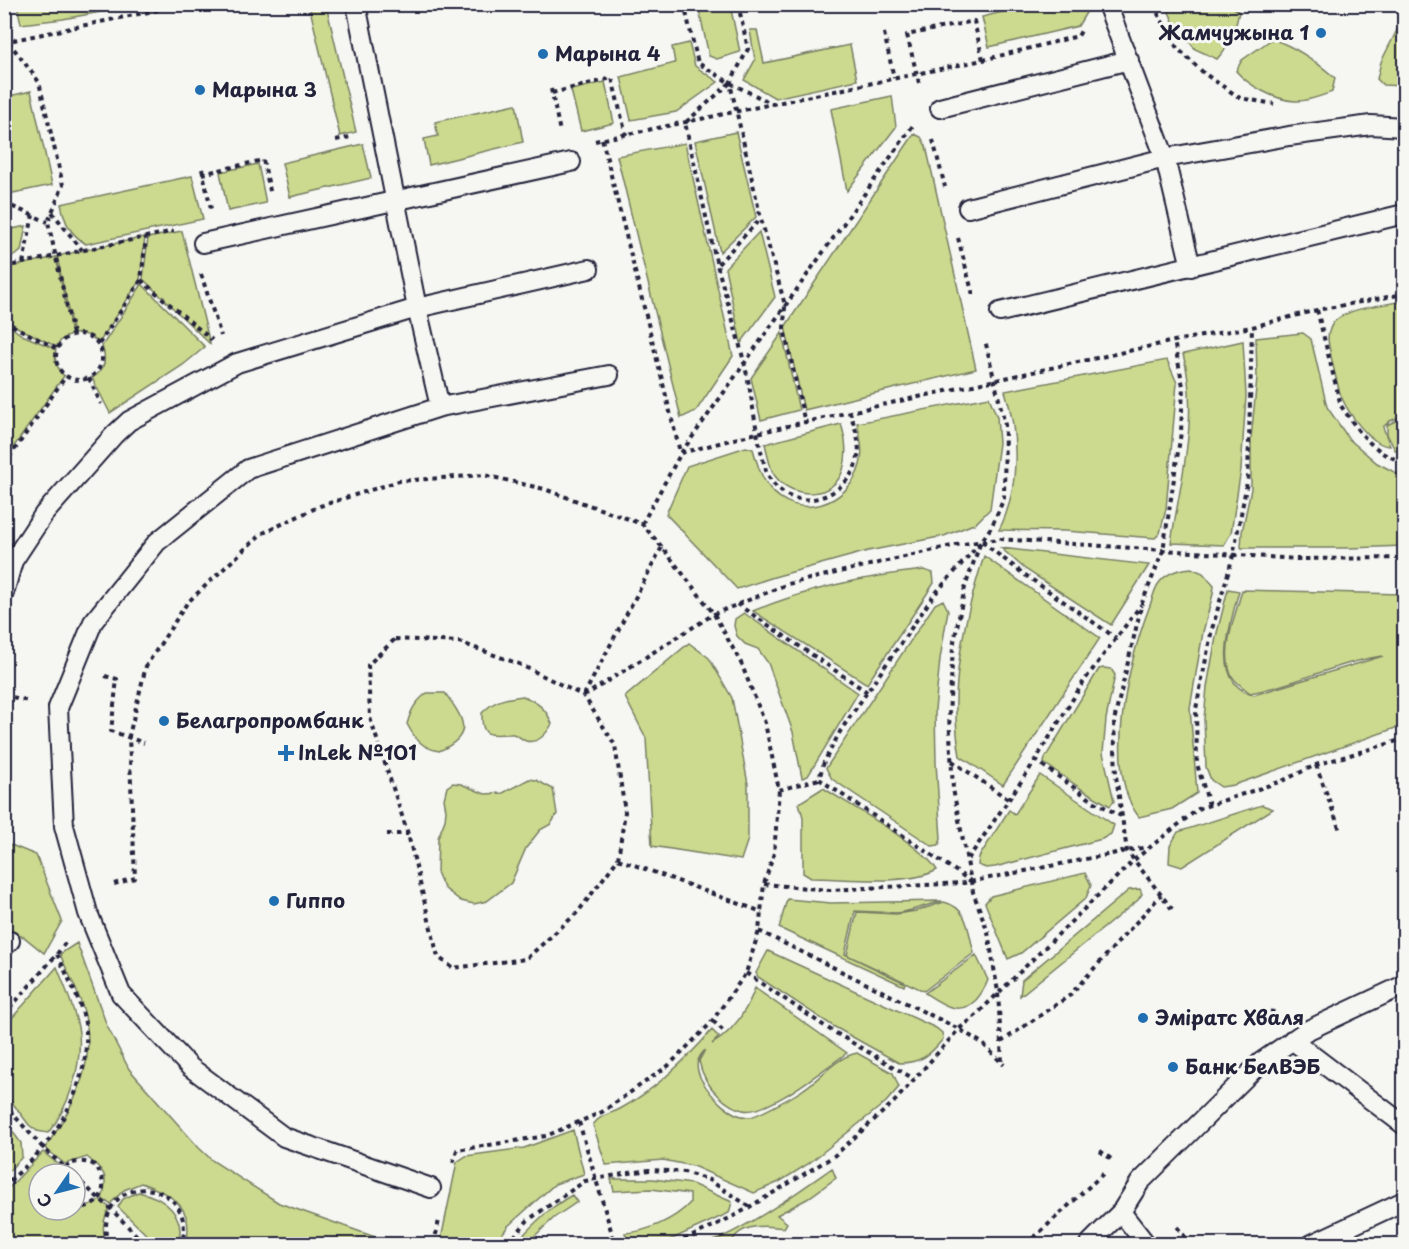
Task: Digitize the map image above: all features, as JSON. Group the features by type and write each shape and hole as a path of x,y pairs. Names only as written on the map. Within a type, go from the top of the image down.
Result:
{"lane":[{"path":"356,4 417,308 440,407"},
{"path":"1107,4 1166,158 1191,267"},
{"path":"940,108 1129,60"},
{"path":"968,208 1166,158 1289,136 1371,125 1404,127"},
{"path":"203,243 571,162"},
{"path":"1000,312 1404,214"},
{"path":"4,593 13,561 44,514 114,435 129,422 232,357 417,308 589,269"},
{"path":"431,1188 284,1137 190,1067 121,994 88,914 64,826 58,708 93,622 157,542 248,469 440,407 609,375"},
{"path":"1089,1245 1121,1212 1140,1182 1261,1062 1306,1030 1404,985"},
{"path":"1293,1040 1404,1125"},
{"path":"1312,1245 1404,1200"},
{"path":"1121,1212 1146,1245"}],"path":[{"path":"6,41 187,4"},
{"path":"684,4 698,63 730,84 774,104"},
{"path":"738,4 748,49 730,84 685,123 717,264 744,363 766,470 776,488 804,501 832,493 844,483 854,469 858,457 859,445 850,412"},
{"path":"1156,4 1157,12 1177,48 1205,74 1240,99 1284,105"},
{"path":"907,35 974,21 983,60"},
{"path":"4,25 6,41 4,48"},
{"path":"884,33 894,78"},
{"path":"6,41 39,82 63,185 48,222 73,334"},
{"path":"561,137 552,91 612,78 626,135"},
{"path":"730,84 761,219 785,305 784,329 805,423"},
{"path":"642,524 681,453 918,118"},
{"path":"336,140 353,136"},
{"path":"602,139 681,453"},
{"path":"212,213 202,172 263,160 272,200"},
{"path":"4,203 48,222"},
{"path":"52,212 82,250"},
{"path":"23,263 33,215"},
{"path":"717,264 761,219"},
{"path":"99,345 141,279 146,237"},
{"path":"201,273 232,357"},
{"path":"141,279 232,357"},
{"path":"681,453 850,412 1174,341 1252,327 1317,310 1404,294"},
{"path":"1317,310 1341,406 1370,443 1384,454 1404,463"},
{"path":"4,321 57,349"},
{"path":"1209,805 1197,764 1196,709 1212,629 1233,556 1248,477 1252,327"},
{"path":"73,334 87,335 99,345 102,352 100,367 95,374 81,380 66,376 57,363 57,349 60,342 73,334"},
{"path":"1172,909 1127,851 1116,776 1114,721 1142,603 1163,551 1181,432 1183,386 1174,341"},
{"path":"4,465 66,376"},
{"path":"819,778 824,762 841,730 867,692 934,595 981,542 992,526 1004,498 1005,425 996,381"},
{"path":"111,885 135,878 129,736 146,666 187,603 261,534 320,506 399,481 484,475 544,489 642,524 714,614 741,663 765,723 779,790 774,852 764,884 759,931 746,973 713,1021 668,1066 602,1112 546,1136 457,1150 452,1167"},
{"path":"584,696 714,614 737,604 788,584 956,545 999,539 1233,556 1297,559 1404,558"},
{"path":"981,542 1020,572 1116,638"},
{"path":"759,931 959,1029 982,1043 1003,1063 998,992 988,933 973,892 953,789 949,716 953,647 965,587 981,542"},
{"path":"584,696 662,547"},
{"path":"967,860 1035,760 1084,681 1142,603"},
{"path":"737,604 867,692"},
{"path":"395,639 459,642 519,664 584,696 615,745 625,812 618,859 578,912 526,959 453,968 438,957 408,834 370,718 368,665 395,639"},
{"path":"98,674 117,679 111,730 144,742"},
{"path":"676,1245 750,1207 834,1155 894,1102 959,1029 972,1019 1134,860 1198,809 1282,781 1316,765 1404,739"},
{"path":"1035,760 1093,801 1122,816"},
{"path":"952,761 1008,799"},
{"path":"1316,765 1340,830"},
{"path":"779,790 819,778"},
{"path":"819,778 972,882"},
{"path":"387,834 408,834"},
{"path":"764,884 829,890 972,882 1149,847"},
{"path":"618,859 762,912"},
{"path":"1001,1042 1069,996 1161,895"},
{"path":"4,1015 57,954 86,1030 83,1070 64,1117 43,1148 4,1185"},
{"path":"746,973 829,1029 914,1079"},
{"path":"1252,1010 1280,1013"},
{"path":"713,1021 726,1033"},
{"path":"4,1104 58,1162"},
{"path":"579,1122 615,1245"},
{"path":"87,1163 93,1164 103,1176 103,1192 94,1204 87,1208"},
{"path":"508,1245 528,1221 554,1200 585,1181 649,1170 684,1172 709,1180 750,1207"},
{"path":"87,1187 145,1245"},
{"path":"107,1245 105,1220 110,1208 118,1198 136,1190 155,1190 176,1205 183,1217 185,1231 182,1245"},
{"path":"434,1245 440,1215"}],"green space":[{"path":"17,4 113,5 111,10 21,24"},
{"path":"309,5 326,5 356,132 340,136"},
{"path":"698,5 730,5 740,52 717,59 709,56"},
{"path":"1015,5 1086,5 1087,11 1078,26 989,47 982,17 1015,9"},
{"path":"1166,5 1230,5 1239,12 1232,41 1217,59 1195,49 1173,21"},
{"path":"1404,16 1404,86 1383,85 1377,79 1381,62"},
{"path":"750,30 757,30 764,63 850,45 857,80 775,98 744,80 755,60"},
{"path":"1272,39 1305,55 1335,78 1332,92 1304,101 1287,100 1263,91 1241,77 1236,71 1242,60"},
{"path":"689,43 695,66 718,82 676,112 631,120 621,77 675,63 672,47"},
{"path":"605,82 614,123 581,131 571,90"},
{"path":"31,91 52,185 8,194 4,179 5,97"},
{"path":"892,96 896,127 847,191 831,109"},
{"path":"516,104 523,142 429,165 424,139 438,136 435,122"},
{"path":"736,132 756,217 720,252 695,141"},
{"path":"914,134 921,137 926,146 976,369 804,410 785,327"},
{"path":"685,143 733,356 696,411 681,418 617,156"},
{"path":"363,144 371,178 290,197 282,163"},
{"path":"258,164 266,203 228,211 220,172"},
{"path":"192,176 203,219 86,244 72,232 64,217 61,204"},
{"path":"9,211 12,229 26,226 21,251 16,255 5,257 5,212"},
{"path":"182,231 210,344 143,279 148,238"},
{"path":"759,232 775,297 741,343 725,268"},
{"path":"145,237 140,280 99,343 87,335 73,334 57,256"},
{"path":"56,257 72,334 61,340 57,347 4,318 5,268"},
{"path":"142,284 205,347 183,365 110,413 92,378 100,372 104,364 102,346"},
{"path":"1404,301 1404,415 1383,427 1390,446 1375,441 1368,435 1344,403 1328,336 1334,322 1341,316 1368,307"},
{"path":"5,323 22,335 56,349 56,364 64,376 5,459"},
{"path":"782,333 799,410 761,420 751,378"},
{"path":"1303,333 1311,339 1327,407 1349,439 1377,463 1404,477 1404,546 1241,548 1251,489 1251,439 1257,378 1256,338"},
{"path":"1243,341 1246,396 1241,469 1231,533 1224,545 1171,543 1189,425 1188,377 1183,354"},
{"path":"1167,360 1177,383 1166,509 1160,533 1155,538 1065,531 999,530 1011,497 1015,461 1013,425 1005,391"},
{"path":"989,397 997,417 999,443 990,509 976,523 944,536 868,551 737,589 666,514 687,466 746,447 753,449 763,478 780,498 793,504 821,505 834,499 854,479 862,454 857,423"},
{"path":"1404,417 1404,453 1395,450 1387,434 1387,425"},
{"path":"841,424 846,458 838,480 831,487 812,493 791,489 782,484 773,473 765,444"},
{"path":"1001,548 1149,565 1111,625 1025,569"},
{"path":"984,556 1100,638 1003,785 960,756 957,731 957,680 960,655 970,605"},
{"path":"1191,568 1203,573 1214,586 1203,632 1190,708 1197,793 1172,809 1139,817 1128,797 1122,772 1121,744 1127,685 1141,630 1157,586 1169,574"},
{"path":"924,570 933,573 934,583 867,684 753,611 837,584"},
{"path":"1228,589 1239,591 1228,634 1227,665 1232,678 1240,689 1254,695 1383,656 1350,663 1283,685 1250,693 1232,676 1228,659 1231,629 1242,590 1401,594 1404,608 1404,643 1402,646 1404,645 1404,725 1234,785 1221,787 1211,780 1206,767 1204,719 1216,637"},
{"path":"943,600 948,610 935,710 941,839 939,845 932,846 832,779 826,768 935,604"},
{"path":"744,613 858,693 808,776 802,778 793,732 768,663 758,649 745,644 737,636 734,626 735,619"},
{"path":"689,643 709,658 732,698 748,784 748,839 741,860 652,846 646,738 625,697"},
{"path":"1099,669 1111,669 1115,675 1106,719 1103,753 1114,801 1110,806 1044,763"},
{"path":"427,693 445,693 457,710 463,725 458,739 439,751 428,748 420,742 407,724 414,707"},
{"path":"523,696 537,704 547,714 552,724 545,734 531,742 513,734 494,735 486,732 482,722 482,713 501,700"},
{"path":"1040,775 1114,825 1111,834 1102,839 995,867 986,868 978,865 979,857 1009,810 1015,814"},
{"path":"529,779 553,789 557,814 551,824 540,830 526,848 511,883 487,901 474,904 461,901 444,888 437,872 438,838 445,820 444,799 447,787 453,783 485,794 503,793"},
{"path":"823,788 917,849 937,870 925,875 894,880 811,878 803,873 803,817 799,803"},
{"path":"1262,805 1273,809 1182,867 1169,863 1170,846 1178,832"},
{"path":"11,845 36,855 62,921 44,953 24,937 5,931 5,855"},
{"path":"1085,873 1091,885 1086,898 1021,953 1008,959 985,903 991,896"},
{"path":"1140,889 1142,894 1138,900 1020,996 1022,980 1129,890"},
{"path":"787,899 831,903 942,901 897,913 855,911 845,954 905,983 904,986 779,928"},
{"path":"944,902 952,905 963,915 974,953 924,991 847,955 857,912 896,914 916,911"},
{"path":"77,943 107,1026 129,1069 213,1161 279,1203 375,1237 425,1240 425,1244 186,1244 188,1231 184,1211 171,1197 162,1192 141,1183 124,1190 110,1204 102,1199 105,1179 102,1171 93,1162 87,1157 62,1162 45,1148 77,1093 84,1074 87,1054 88,1034 84,1014 60,954"},
{"path":"768,951 936,1028 942,1033 943,1039 934,1050 919,1060 899,1063 833,1026 758,977 756,973"},
{"path":"976,955 988,980 980,995 970,1005 963,1008 950,1007 925,993"},
{"path":"57,967 76,1017 79,1046 76,1073 68,1099 48,1133 37,1131 29,1125 5,1093 5,1026"},
{"path":"755,988 847,1053 781,1098 766,1106 743,1110 724,1101 706,1080 699,1061 705,1050 697,1063 699,1075 710,1092 728,1110 750,1117 761,1113 800,1092 842,1059 857,1053 893,1073 899,1087 886,1102 808,1164 779,1182 754,1193 693,1166 663,1160 606,1165 593,1125 602,1117 620,1109 658,1084 712,1030 719,1037 712,1044 720,1039 733,1027"},
{"path":"4,1120 21,1143 22,1157 5,1175"},
{"path":"573,1130 584,1174 555,1184 508,1226 495,1244 440,1244 457,1162 466,1156 524,1148"},
{"path":"43,1152 56,1162 34,1162"},
{"path":"832,1168 836,1178 807,1199 777,1215 787,1223 784,1228 753,1227 740,1232 731,1244 707,1244 756,1219"},
{"path":"27,1169 27,1222 87,1222 87,1207 100,1200 110,1208 105,1217 104,1226 106,1244 7,1244 5,1192"},
{"path":"611,1179 653,1179 692,1184 732,1202 729,1213 661,1244 628,1244 625,1233 642,1230 669,1219 690,1203 690,1194 651,1189 614,1191"},
{"path":"138,1192 156,1198 171,1209 179,1224 178,1244 156,1244 118,1207 123,1199"},
{"path":"572,1195 577,1202 555,1217 526,1244 515,1244 541,1217"}],"place":[{"name":"Жамчужына 1","path":"1321,33"},
{"name":"Марына 4","path":"543,54"},
{"name":"Марына 3","path":"200,90"},
{"name":"Белагропромбанк","path":"164,721"},
{"name":"InLek №101","path":"286,753"},
{"name":"Гиппо","path":"274,901"},
{"name":"Эміратс Хваля","path":"1143,1018"},
{"name":"Банк БелВЭБ","path":"1173,1067"}]}
